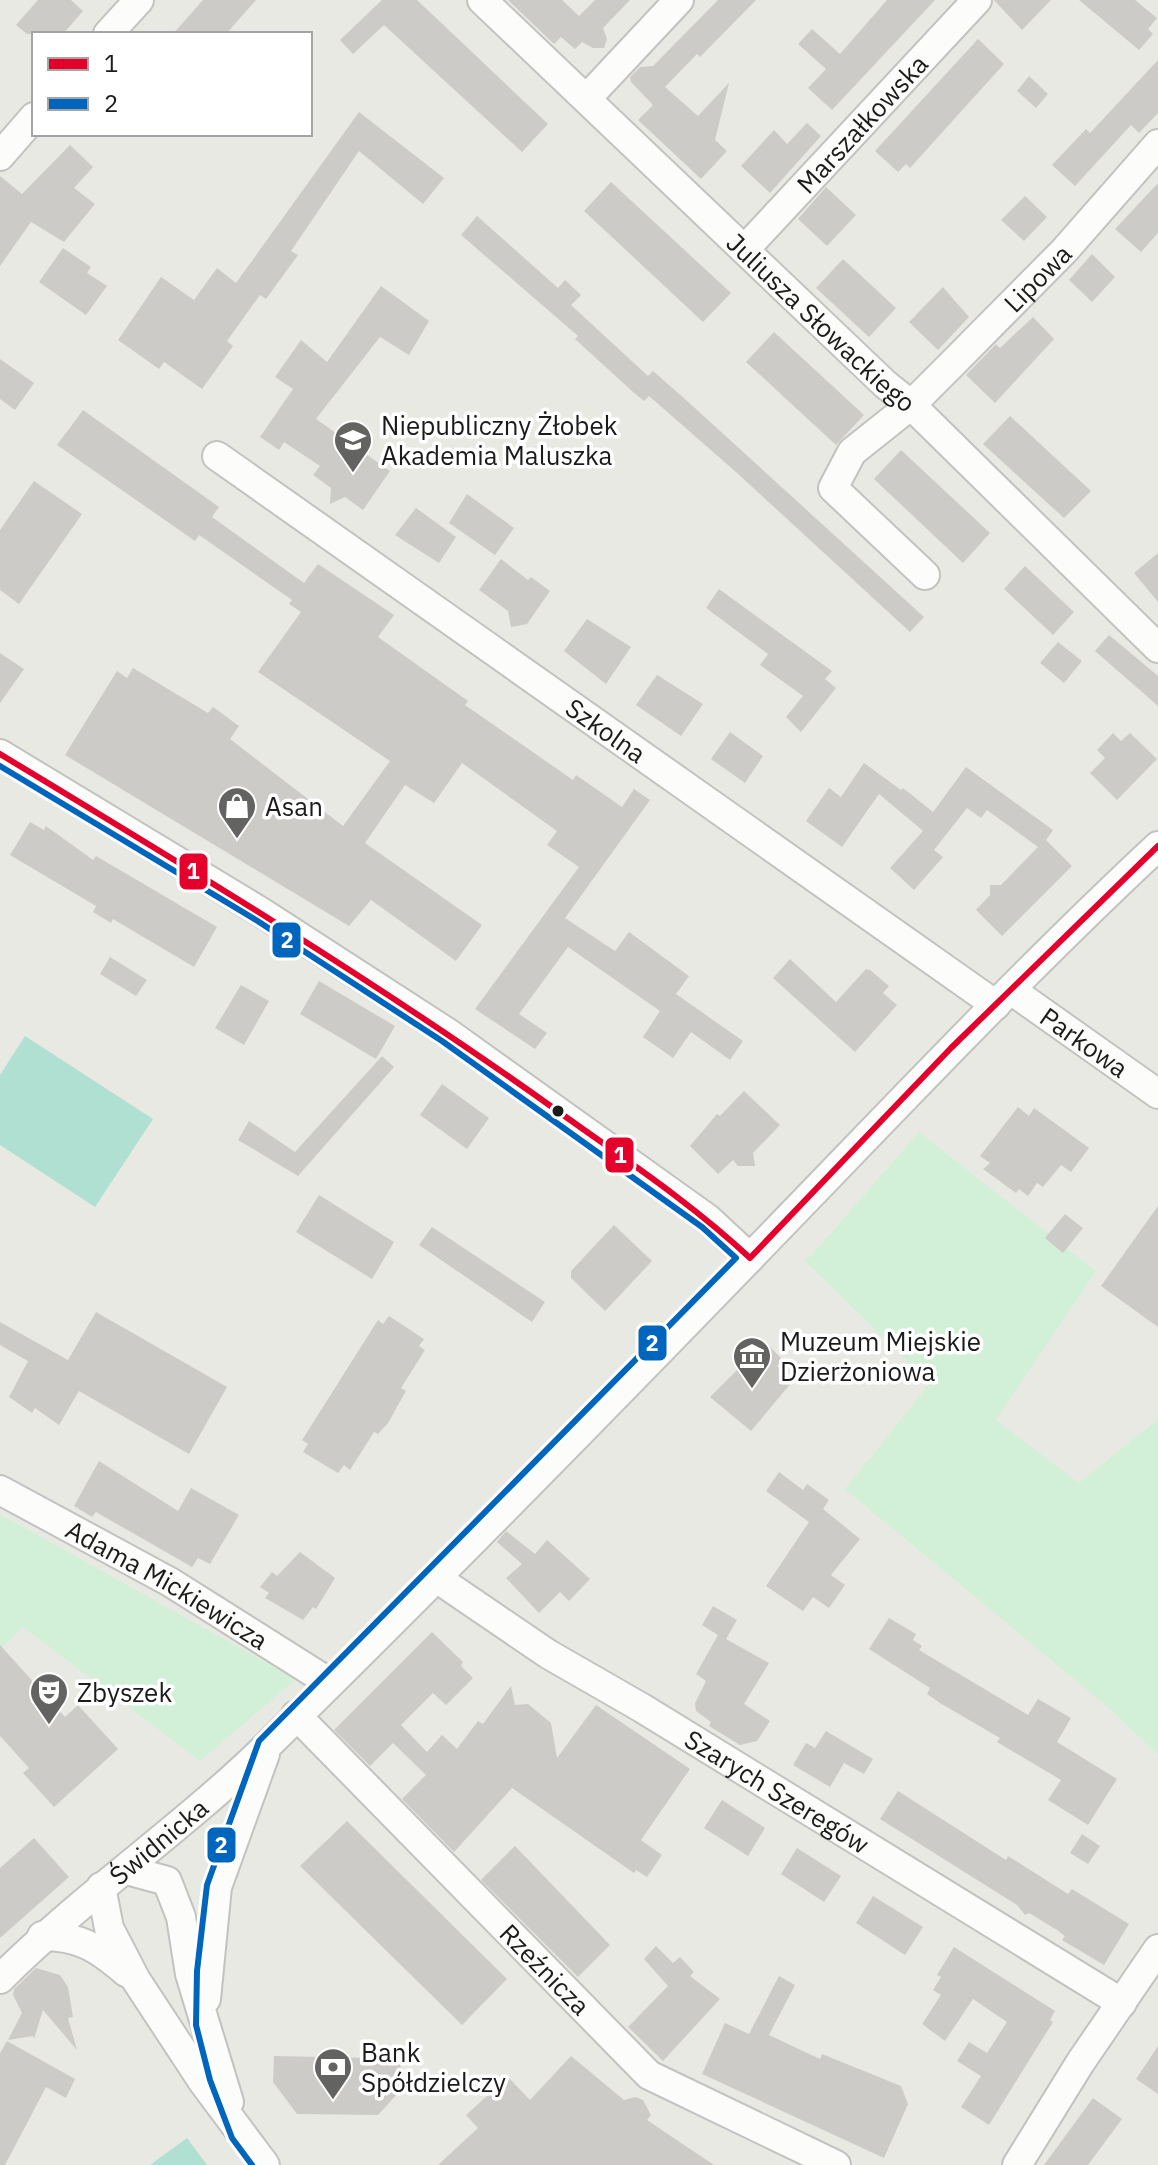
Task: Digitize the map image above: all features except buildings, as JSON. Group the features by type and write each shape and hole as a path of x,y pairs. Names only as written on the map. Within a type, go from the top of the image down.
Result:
{"street":[{"path":"110,32 139,0"},
{"name":"Juliusza Słowackiego","path":"482,0 588,97 885,384 911,405 1158,648"},
{"path":"588,97 679,0"},
{"name":"Marszałkowska","path":"746,248 977,0"},
{"path":"0,156 32,119"},
{"name":"Lipowa","path":"925,575 833,488 852,452 911,405 1064,251 1158,144"},
{"name":"Szkolna","path":"217,456 1004,997"},
{"path":"0,754 261,912 448,1033 708,1219 750,1258"},
{"name":"Świdnicka","path":"0,1979 42,1936 101,1887 127,1870 268,1745 1004,997 1158,846"},
{"name":"Parkowa","path":"1004,997 1158,1094"},
{"name":"Adama Mickiewicza","path":"0,1490 170,1582 330,1683"},
{"name":"Szarych Szeregów","path":"435,1577 548,1654 642,1708 1122,2003"},
{"name":"Rzeźnicza","path":"296,1715 649,2075 836,2165"},
{"path":"206,2025 207,1972 217,1887 268,1745"},
{"path":"127,1870 167,1881 174,1894 190,1974 219,2076 241,2134"},
{"path":"101,1887 109,1928 136,1980 265,2165"},
{"path":"42,1936 81,1940 100,1948 136,1980"},
{"path":"1017,2165 1080,2063 1158,1949"}],"green space":[{"path":"25,1036 153,1119 95,1207 0,1145 0,1075"},
{"path":"919,1132 1096,1271 996,1420 1079,1483 1158,1419 1158,1755 1110,1709 845,1489 930,1383 803,1259 810,1257"},
{"path":"0,1514 295,1680 200,1761 23,1627 0,1650"},
{"path":"187,2138 207,2165 150,2165"}],"transit line":[{"name":"1","path":"0,754 210,882 417,1014 654,1180 750,1258"},
{"name":"2","path":"0,766 256,920 442,1041 702,1227 736,1258 259,1741 207,1885 197,1971 196,2025 210,2080 232,2138 252,2165"},
{"name":"1","path":"750,1258 951,1048 1158,846"}],"place":[{"name":"Niepubliczny Żłobek Akademia Maluszka","path":"353,474"},
{"name":"Asan","path":"237,840"},
{"name":"Muzeum Miejskie Dzierżoniowa","path":"752,1390"},
{"name":"Zbyszek","path":"49,1726"},
{"name":"Bank Spółdzielczy","path":"333,2101"}]}
